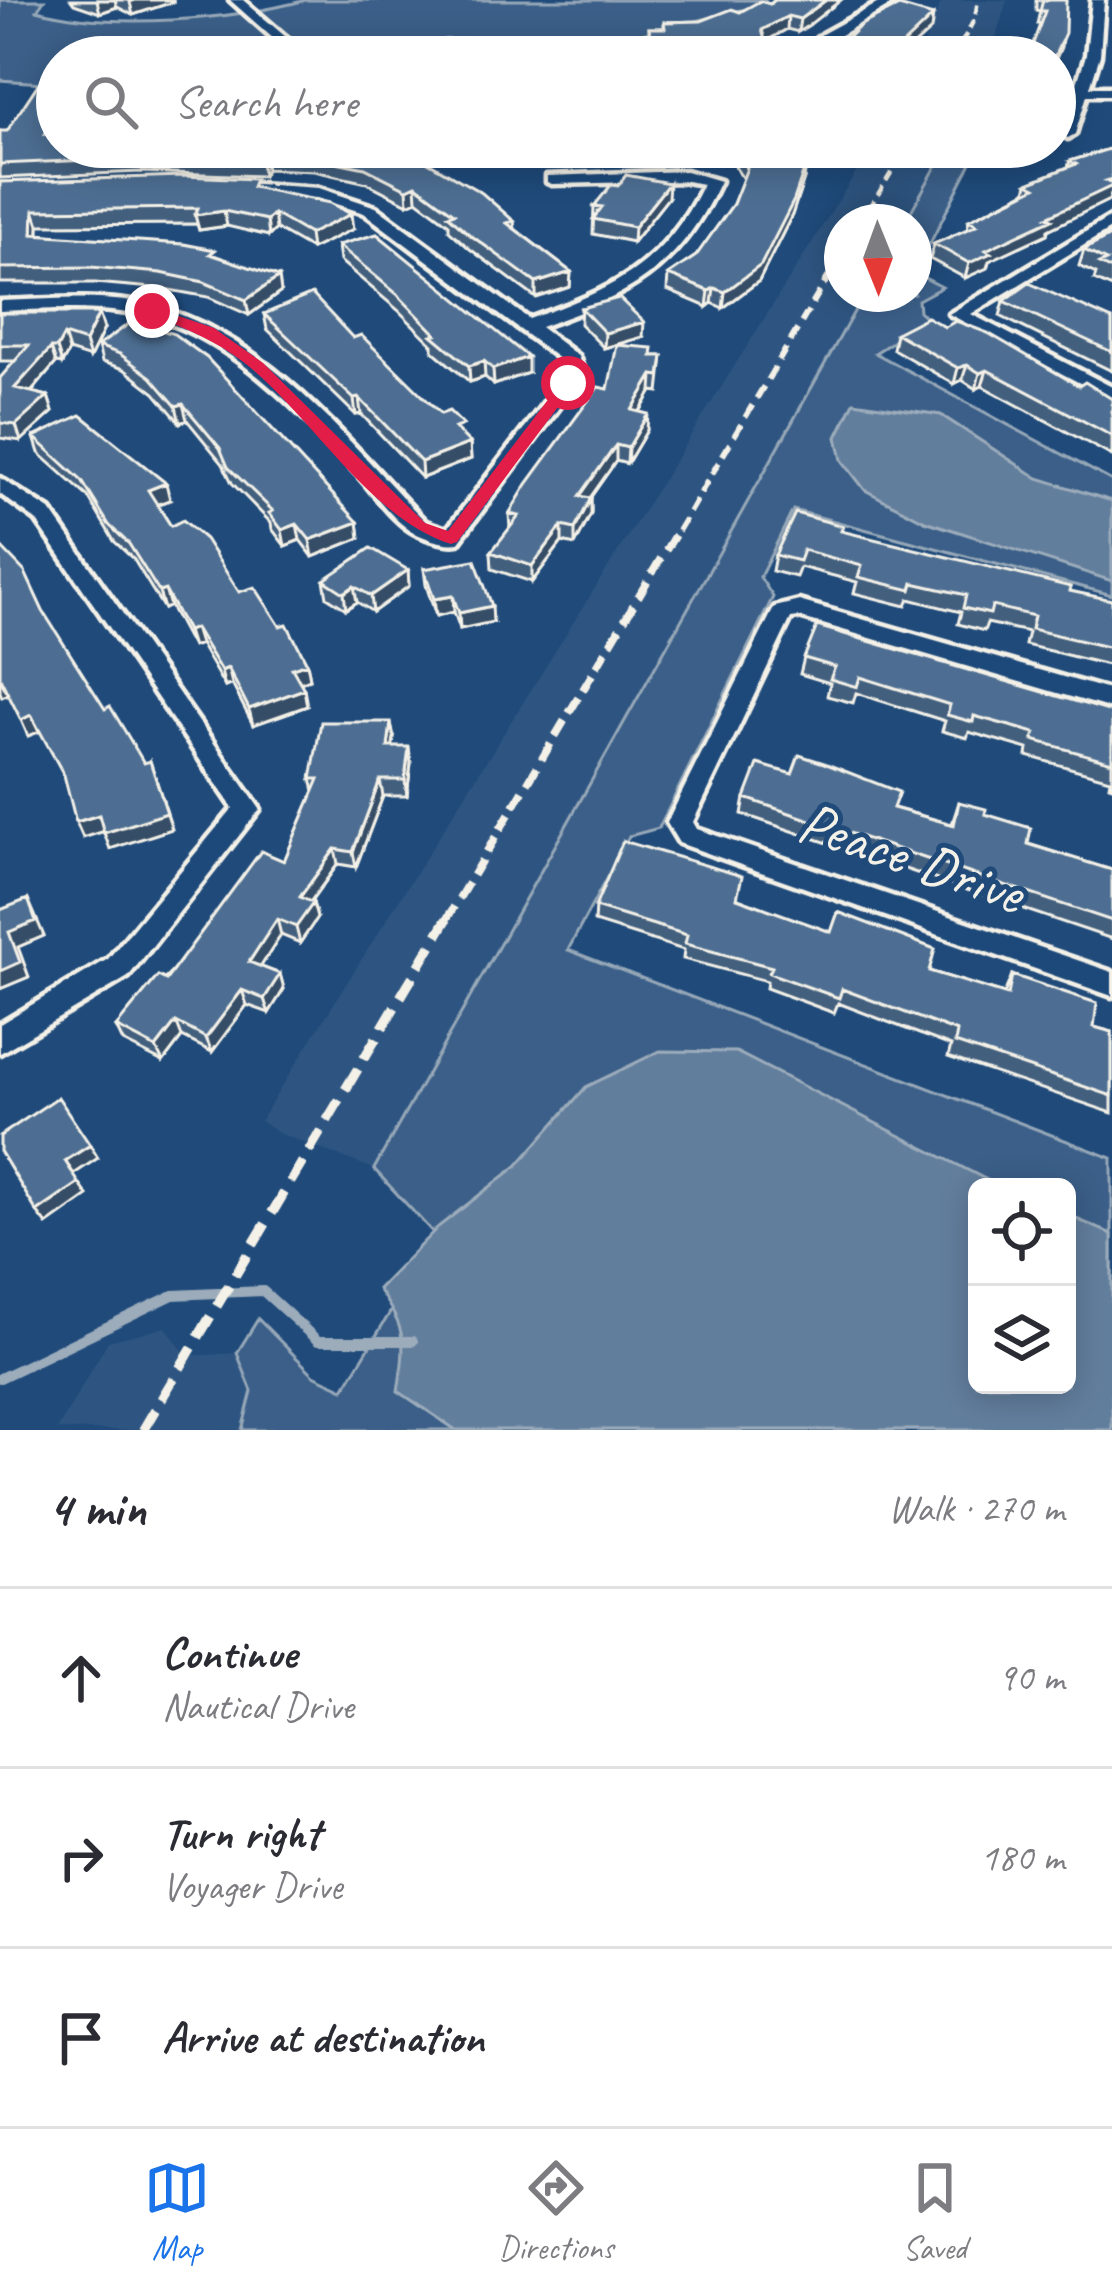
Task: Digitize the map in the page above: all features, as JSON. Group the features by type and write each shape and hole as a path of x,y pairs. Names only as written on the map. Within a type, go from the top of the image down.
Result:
{"street":[{"path":"236,0 278,36"},
{"path":"829,36 893,0"},
{"path":"1076,111 1105,21 1098,0"},
{"path":"1082,92 1112,91"},
{"path":"527,326 608,297 656,268 697,220 712,181 686,176 553,179"},
{"path":"0,305 152,311 208,331 258,367 419,526 451,538 575,374 572,360 370,210 319,193 214,187"},
{"path":"1112,221 958,314 1112,394"},
{"path":"1092,232 1112,241"},
{"path":"0,484 43,514 247,809 118,968 0,1040"},
{"name":"Peace Drive","path":"1112,700 799,609 783,612 680,823 688,836 1112,984"}],"shaded area":[{"path":"0,0 44,0 37,10 135,21 243,13 306,0 765,0 758,6 646,33 615,36 36,36 36,83 0,80"},
{"path":"942,0 1007,0 996,36 927,36"},
{"path":"859,168 935,168 915,204 836,204"},
{"path":"935,168 968,168 932,240 932,204 915,204"},
{"path":"824,223 824,312 854,312 374,1169 280,1134 260,1121"},
{"path":"854,312 920,312 928,319 875,353 1112,481 1112,595 793,510 760,577 773,597 659,828 629,836 568,950 1112,1158 1112,1430 242,1430 252,1391 237,1353 258,1319 314,1375 344,1389 436,1236 374,1169"},
{"path":"854,402 941,415 1038,478 1112,501 1112,581 925,521 865,490 842,460 837,437"},
{"path":"660,1051 736,1052 983,1178 968,1178 968,1394 1076,1394 1076,1219 1112,1234 1112,1430 456,1430 398,1391 402,1337 378,1289 438,1227 517,1166 586,1087"},
{"path":"166,1327 187,1356 237,1353 252,1391 242,1430 57,1430 108,1341"}],"building":[{"path":"775,0 826,0 800,19 788,16 762,30 764,36 650,36 649,28 665,28 664,22 701,21 732,9 740,12 760,1 770,4"},
{"path":"1043,0 1066,0 1064,36 1036,36 1045,11 1040,11"},
{"path":"899,6 933,16 912,36 850,36"},
{"path":"36,87 36,162 0,164 0,131 7,131"},
{"path":"1112,148 1112,179 1106,181 1112,186 969,263 934,244 977,225 969,220 1036,187 1028,183 1076,168 1076,159"},
{"path":"365,168 438,168 482,193 514,221 507,223 571,272 536,283 469,234 448,215 454,213 416,185 407,189"},
{"path":"747,168 805,168 761,265 725,292 709,291 668,275 696,256 733,204"},
{"path":"626,175 669,183 634,227 593,219 602,207 594,206"},
{"path":"183,176 255,179 252,187 330,203 351,214 309,234 274,214 267,220 224,211 195,215 198,208 34,210 33,234 184,244 215,250 210,254 279,277 246,300 204,282 161,273 91,267 0,268 0,182"},
{"path":"377,234 528,357 493,369 484,361 469,366 432,335 436,334 397,294 338,245"},
{"path":"1112,235 1112,270 1099,264 1106,261 1084,250"},
{"path":"1029,283 1112,320 1112,352 1004,301"},
{"path":"312,294 353,338 361,335 441,414 449,411 463,425 455,428 470,443 421,462 359,398 354,399 264,314"},
{"path":"619,298 644,322 605,333 581,308"},
{"path":"0,313 99,313 85,342 64,335 57,348 51,348 15,388 48,396 16,425 0,423 0,378 29,345 0,345"},
{"path":"927,317 945,327 956,321 988,333 1079,386 1085,382 1112,399 1112,436 987,370 980,373 967,365 958,368 896,333"},
{"path":"133,321 174,334 207,358 358,522 310,540 297,524 282,530 269,513 273,511 228,467 220,448 183,404 176,406 151,377 120,354 98,346"},
{"path":"617,345 653,348 652,356 663,356 660,376 653,375 632,410 648,414 628,448 616,445 580,496 591,498 575,529 562,526 532,566 491,552 519,516 509,514 527,484 598,387 608,389"},
{"path":"81,415 166,483 148,490 171,526 183,520 205,539 239,592 255,587 280,626 287,624 307,663 292,668 304,689 249,709 228,668 221,671 195,628 187,631 165,590 159,592 82,481 34,437"},
{"path":"795,513 843,526 841,531 1112,600 1112,648 1031,629 1034,616 992,606 990,614 963,608 966,595 913,583 911,590 858,577 862,566 803,550 799,561 775,555"},
{"path":"0,546 25,572 43,611 105,709 110,706 144,763 150,761 167,813 104,833 99,815 76,822 64,775 31,715 21,720 0,678"},
{"path":"371,548 408,570 371,596 354,586 344,593 324,580"},
{"path":"475,560 492,606 459,613 453,596 434,599 424,569"},
{"path":"817,626 1112,712 1112,762 1033,740 1035,733 974,716 973,722 947,715 950,705 860,677 857,687 830,679 835,667 804,658"},
{"path":"321,722 391,722 388,747 409,747 405,780 380,780 353,852 335,849 300,897 313,903 296,927 277,919 249,962 280,974 264,999 242,990 206,1038 176,1022 156,1048 116,1027 158,976 166,980 261,851 284,861 319,779 311,779"},
{"path":"799,755 899,792 893,808 954,825 959,802 986,809 985,814 1031,828 1028,844 1112,870 1112,921 745,798 758,764 792,774"},
{"path":"623,841 742,876 737,898 831,932 838,912 935,949 929,971 1008,995 1012,975 1097,1003 1094,1027 1112,1032 1112,1096 955,1043 957,1032 842,989 839,998 769,973 772,967 685,944 687,935 595,907"},
{"path":"28,899 36,921 9,932 20,962 0,971 0,910"},
{"path":"58,1097 90,1145 65,1161 79,1183 37,1212 0,1151 0,1136"}],"waterway":[{"path":"0,1378 173,1295 263,1291 318,1341 413,1341"}],"railway":[{"path":"965,36 978,0"},
{"path":"872,204 894,168"},
{"path":"678,531 824,284"},
{"path":"445,922 679,528"},
{"path":"143,1430 447,919"}],"route":[{"path":"152,311 208,331 258,367 419,526 451,538 568,383"}]}
